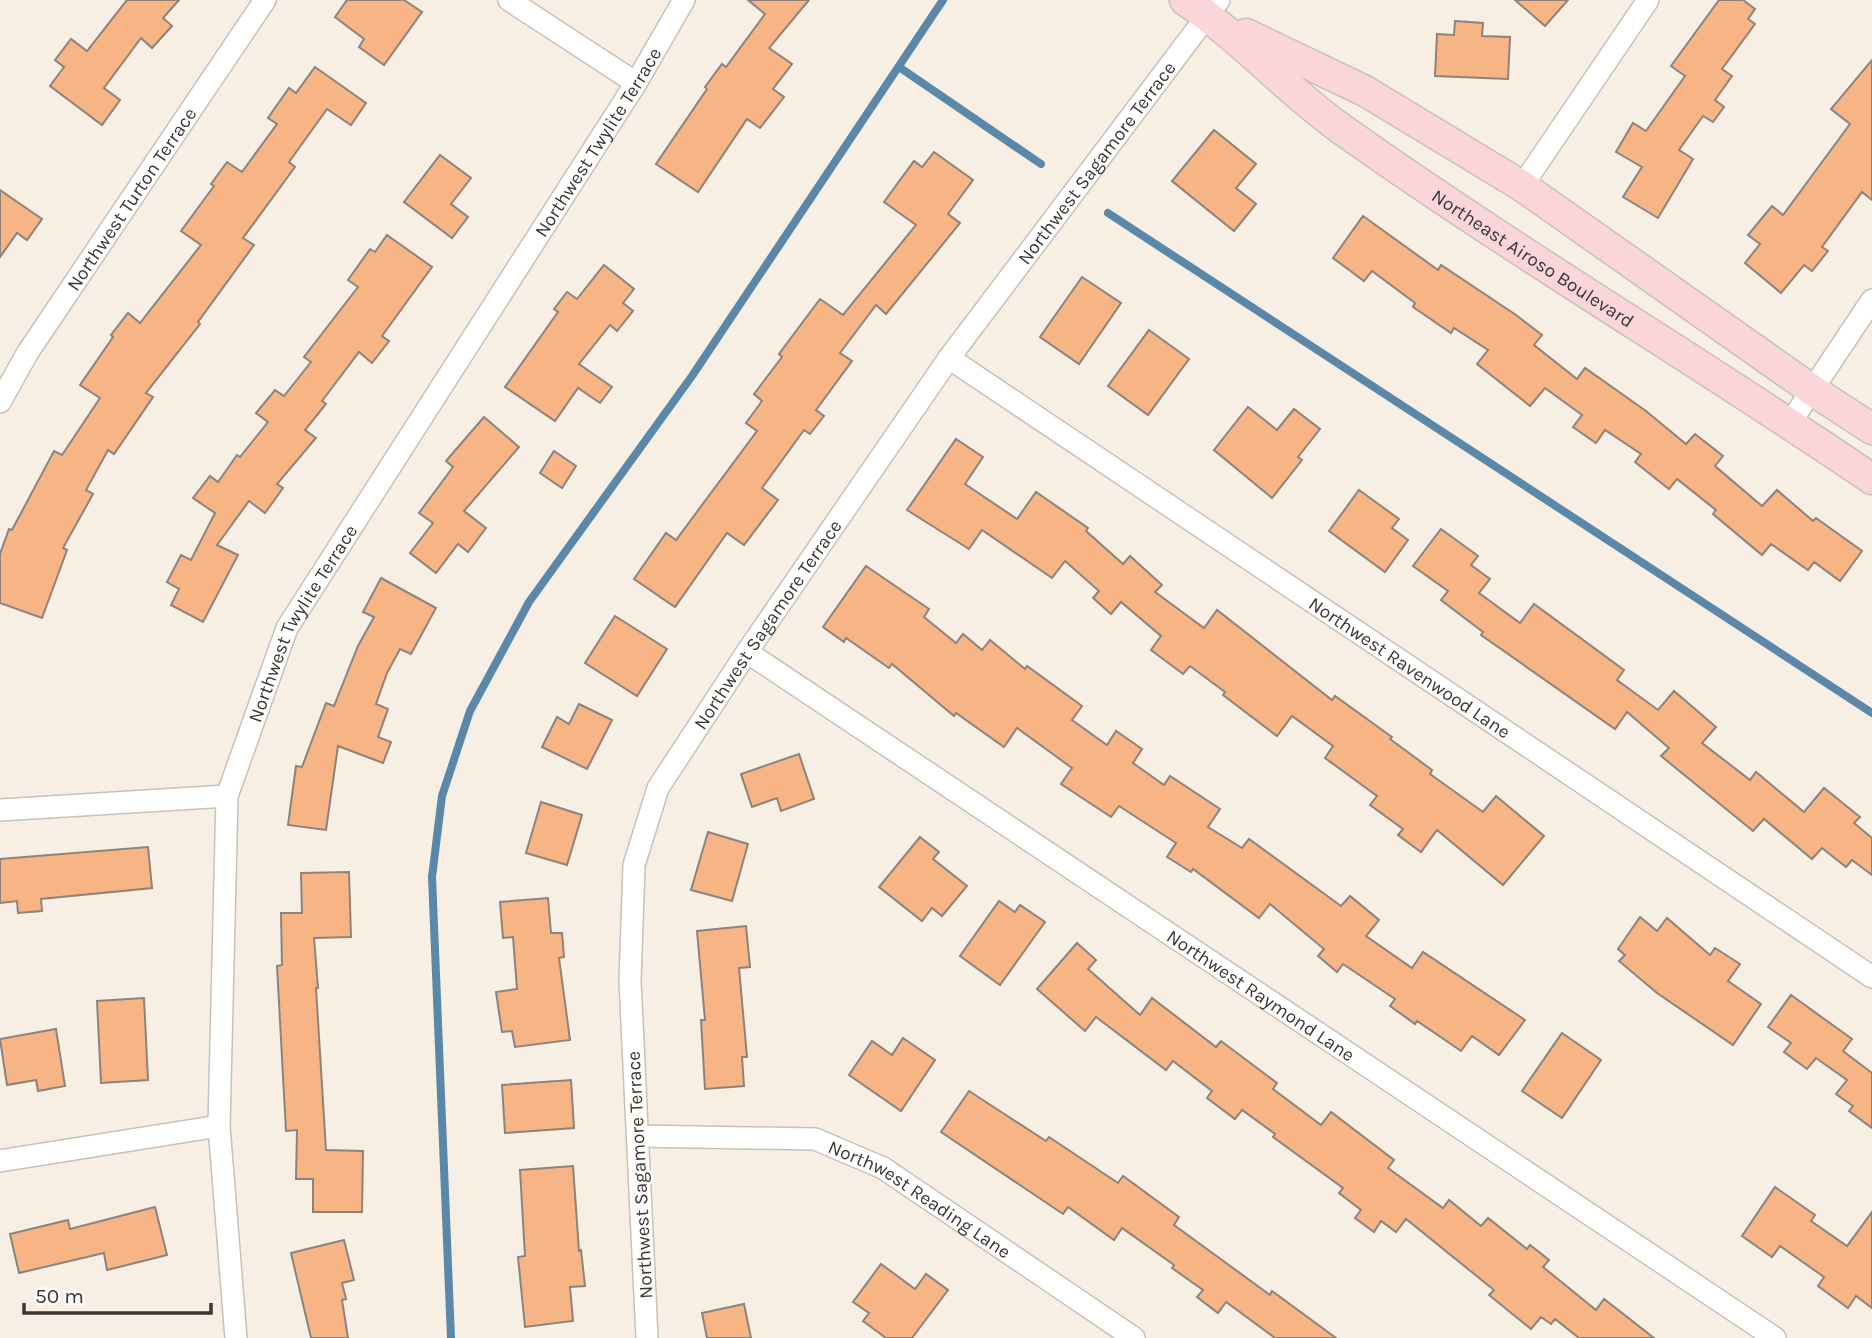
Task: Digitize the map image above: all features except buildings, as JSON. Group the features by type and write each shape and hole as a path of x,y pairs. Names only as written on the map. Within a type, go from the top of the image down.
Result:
{"main road":[{"path":"1204,5 1365,90 1522,186 1812,390 1872,429"},
{"name":"Northeast Airoso Boulevard","path":"1204,5 1338,127 1490,230 1790,423 1872,479"}],"street":[{"name":"Northwest Turton Terrace","path":"0,402 28,352 265,0"},
{"path":"509,0 636,83"},
{"name":"Northwest Twylite Terrace","path":"236,1338 219,1126 228,796 287,628 636,83 684,0"},
{"path":"1522,186 1648,0"},
{"name":"Northwest Sagamore Terrace","path":"647,1338 630,981 634,865 658,788 747,652 949,358 1204,5"},
{"path":"1790,423 1872,300"},
{"name":"Northwest Ravenwood Lane","path":"949,358 1872,977"},
{"name":"Northwest Raymond Lane","path":"747,652 1775,1338"},
{"path":"0,810 228,796"},
{"path":"0,1161 219,1126"},
{"name":"Northwest Reading Lane","path":"638,1136 815,1139 883,1168 1134,1338"}],"waterway":[{"path":"451,1338 432,877 442,796 470,711 529,602 692,376 943,0"},
{"path":"899,67 1041,164"},
{"path":"1108,213 1872,713"}]}
